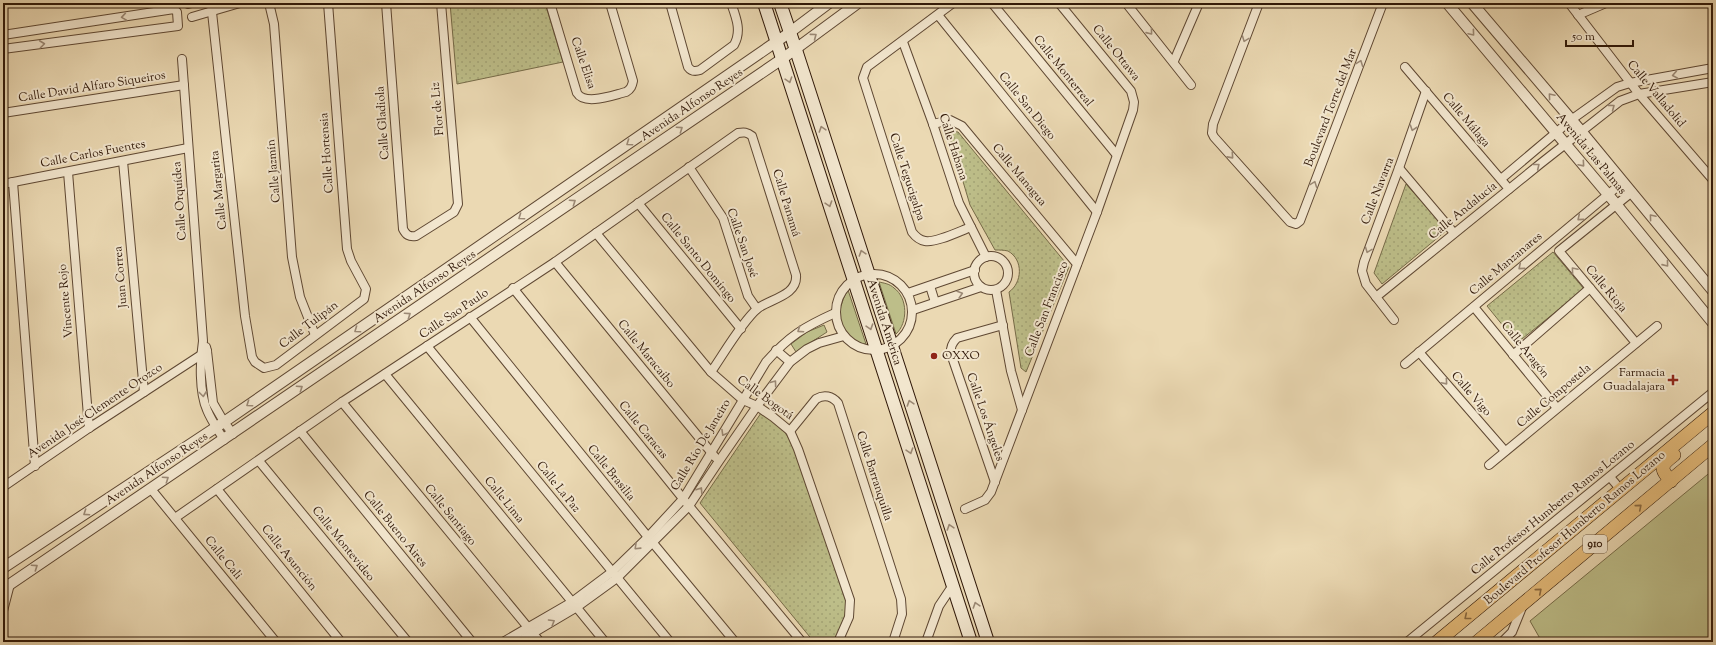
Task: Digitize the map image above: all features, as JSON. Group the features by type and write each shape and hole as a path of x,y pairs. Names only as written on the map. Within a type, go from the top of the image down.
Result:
{"main road":[{"name":"Avenida América","path":"764,3 971,642"},
{"name":"Avenida América","path":"780,3 988,642"},
{"name":"Boulevard Profesor Humberto Ramos Lozano","path":"1437,642 1713,414"},
{"path":"1671,481 1663,472 1664,463 1706,430 1713,421"},
{"name":"Boulevard Profesor Humberto Ramos Lozano","path":"1476,642 1713,445"},
{"path":"948,569 963,564"}],"street":[{"path":"192,17 212,7 240,3"},
{"name":"Calle Jazmín","path":"269,3 274,24 292,257 300,297 316,335"},
{"name":"Calle Hortensia","path":"328,3 347,249 351,261 365,286 366,296"},
{"name":"Calle Gladiola","path":"386,3 403,230 405,234 412,237 416,236 454,212"},
{"name":"Flor de Liz","path":"441,3 458,200 454,212"},
{"name":"Calle Elisa","path":"550,3 580,97 590,100 626,92 631,89 633,81 610,3"},
{"path":"670,3 688,67 693,71 700,70 734,45 739,30 731,3"},
{"name":"Avenida Alfonso Reyes","path":"3,568 220,424 776,42 829,3"},
{"name":"Avenida Alfonso Reyes","path":"7,586 233,434 796,50 858,3"},
{"path":"903,42 953,3"},
{"name":"Calle Monterreal","path":"992,3 1116,154"},
{"name":"Calle Ottawa","path":"1059,3 1131,91 1134,102"},
{"path":"1126,3 1174,61 1191,85"},
{"path":"1174,61 1199,3"},
{"name":"Boulevard Torre del Mar","path":"1259,3 1213,124 1212,133 1290,222 1296,224 1300,221 1383,3"},
{"name":"Avenida Las Palmas","path":"1447,3 1616,204 1713,323"},
{"name":"Avenida Las Palmas","path":"1472,3 1581,131 1713,291"},
{"name":"Calle Valladolid","path":"1569,3 1630,83 1713,180"},
{"path":"1578,15 1606,3"},
{"name":"Calle Margarita","path":"212,7 245,316 252,357 255,362 264,368"},
{"path":"3,35 166,10 176,10 178,26 3,49"},
{"name":"Calle San Diego","path":"938,15 1097,212"},
{"name":"Calle Tegucigalpa","path":"903,42 867,67 864,72 864,84 912,232 917,238 925,241 932,241 971,227"},
{"name":"Calle Habana","path":"903,42 933,124 959,203 986,257"},
{"name":"Calle Orquídea","path":"182,59 204,353 213,403 224,440"},
{"name":"Calle Málaga","path":"1405,67 1509,189"},
{"name":"Calle Andalucía","path":"1501,179 1571,120 1617,87 1630,83 1713,68"},
{"name":"Calle Andalucía","path":"1376,297 1620,101 1639,94 1713,82"},
{"name":"Calle David Alfaro Siqueiros","path":"3,113 184,85"},
{"name":"Calle Navarra","path":"1394,320 1363,278 1364,262 1426,91"},
{"name":"Calle San Francisco","path":"965,508 988,498 995,482 1097,212 1116,154 1133,110 1134,102"},
{"name":"Calle Managua","path":"933,124 950,120 962,126 1077,264"},
{"name":"Calle Sao Paulo","path":"175,518 260,461 342,402 513,288 555,262 689,166 738,133 748,133"},
{"name":"Calle Panamá","path":"748,133 752,136 796,275 796,283 791,290 757,309"},
{"name":"Calle Carlos Fuentes","path":"3,184 188,148"},
{"name":"Juan Correa","path":"122,161 144,392"},
{"name":"Calle San José","path":"689,166 723,218 748,296 757,309"},
{"path":"1399,168 1454,233"},
{"name":"Vincente Rojo","path":"68,172 89,428"},
{"path":"13,182 35,466"},
{"name":"Calle Manzanares","path":"1405,364 1623,182"},
{"name":"Calle Manzanares","path":"1559,250 1632,192"},
{"name":"Calle Santo Domingo","path":"638,203 741,329"},
{"name":"Calle Bogotá","path":"596,233 711,372 743,400 757,406 790,431 798,449 850,600 850,611 838,642"},
{"name":"Calle Rioja","path":"1559,250 1636,343"},
{"path":"908,293 975,270 981,260 986,257 998,258 1006,265 1008,277 1006,283 996,290 991,290 981,287 977,282 975,270"},
{"name":"Calle Maracaibo","path":"555,262 718,461"},
{"path":"868,274 880,274 891,277 901,284 908,293 913,310 911,324 903,337 892,346 877,351 858,348 844,336 838,325 835,313 836,303 846,285 854,279 868,274"},
{"path":"930,286 935,302"},
{"path":"913,310 981,287"},
{"name":"Calle Caracas","path":"513,288 683,499 802,642"},
{"path":"1513,355 1590,288"},
{"path":"996,290 1011,371 1022,410"},
{"name":"Calle Tulipán","path":"264,368 276,365 366,296"},
{"name":"Calle Aragón","path":"1474,307 1557,408"},
{"path":"711,372 757,309"},
{"name":"Calle Río De Janeiro","path":"651,540 683,499 712,454 762,367 776,350 798,331 809,324 835,313"},
{"name":"Calle Brasilia","path":"470,317 735,642"},
{"name":"Calle Los Ángeles","path":"995,482 950,348 957,338 1003,325"},
{"name":"Calle Compostela","path":"1489,465 1657,326"},
{"name":"Calle Río De Janeiro","path":"503,642 530,631 575,605 614,575 690,506 718,461 790,362 807,349 819,343 844,336"},
{"name":"Calle La Paz","path":"427,346 670,642"},
{"path":"776,350 790,362"},
{"name":"Calle Vigo","path":"1419,352 1505,451"},
{"name":"Avenida José Clemente Orozco","path":"3,487 89,428 204,353"},
{"name":"Calle Lima","path":"385,374 605,642"},
{"name":"Calle Profesor Humberto Ramos Lozano","path":"1407,642 1713,392"},
{"name":"Calle Barranquilla","path":"790,431 816,399 821,396 831,397 838,403 901,599 902,614 893,642"},
{"name":"Calle Santiago","path":"342,402 540,642"},
{"name":"Calle Orquídea","path":"220,424 233,434"},
{"name":"Calle Bueno Aires","path":"300,431 472,642"},
{"name":"Calle Montevideo","path":"260,461 408,642"},
{"path":"1610,477 1621,490"},
{"name":"Calle Cali","path":"152,489 276,642"},
{"name":"Calle Asunción","path":"217,489 341,642"},
{"path":"3,611 7,586"},
{"path":"926,642 939,606 953,586"},
{"path":"1502,642 1512,632 1524,603"},
{"name":"Calle Río De Janeiro","path":"518,642 530,631"}],"green space":[{"path":"450,3 545,3 563,62 457,84"},
{"path":"948,131 958,132 1069,267 1026,372 1021,368 1009,292 1017,283 1019,277 1019,266 1017,260 1008,251 995,250 970,205"},
{"path":"1406,184 1447,230 1382,284 1374,273"},
{"path":"1553,252 1584,289 1517,343 1487,306"},
{"path":"879,282 889,285 899,292 904,304 905,311 903,324 896,334"},
{"path":"848,290 866,344 855,342 848,337 843,331 841,325 840,310"},
{"path":"824,325 827,332 796,352 791,344 807,332"},
{"path":"761,413 783,429 794,447 848,607 836,642 814,642 700,503"},
{"path":"1713,470 1713,642 1542,642 1530,621"}],"place":[{"name":"OXXO","path":"934,356"},
{"name":"Farmacia Guadalajara","path":"1673,380"}]}
